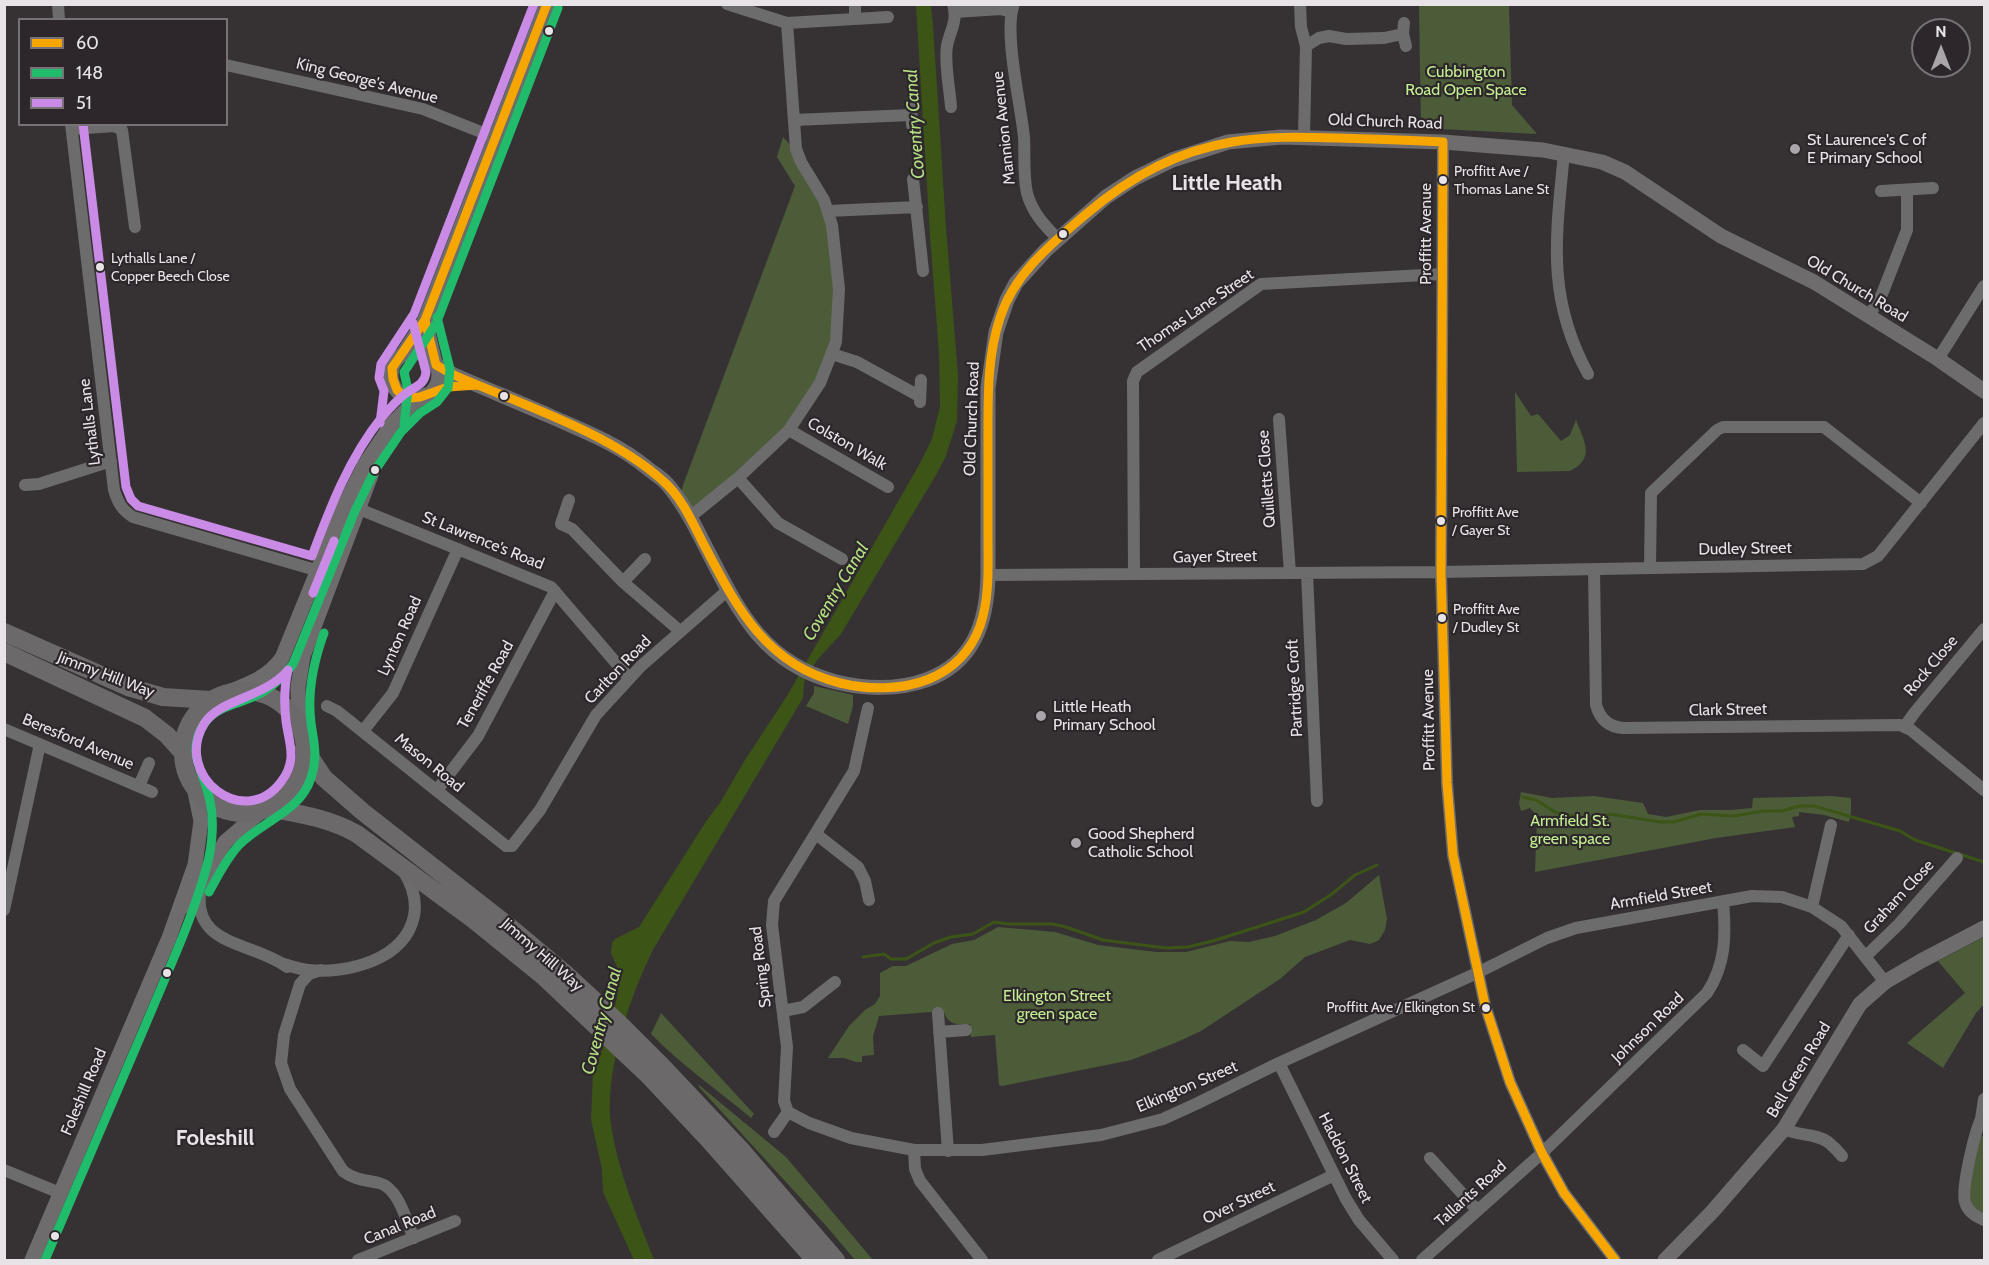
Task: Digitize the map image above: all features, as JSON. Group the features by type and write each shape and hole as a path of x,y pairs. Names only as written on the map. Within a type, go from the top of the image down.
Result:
{"highway":[{"name":"Jimmy Hill Way","path":"4,632 128,687 163,697 211,700"},
{"name":"Jimmy Hill Way","path":"4,652 145,718 167,735 184,754"},
{"path":"231,691 256,692 275,698 286,706 299,724 304,747 303,765 296,782 283,799 264,810 241,813 221,808 202,796 187,773 184,754 185,740 191,723 211,700 231,691"},
{"name":"Jimmy Hill Way","path":"304,747 324,778 363,812 498,917 637,1040 743,1152 836,1260"},
{"name":"Jimmy Hill Way","path":"264,810 310,815 333,822 357,834 510,948 634,1062 709,1140 814,1260"}],"main road":[{"path":"392,424 396,390 391,376 392,368 425,320 547,4"},
{"name":"Old Church Road","path":"436,364 454,375 598,436 622,449 667,484 690,518 747,622 771,647 783,658 827,680 861,687 906,686 934,677 952,667 966,654 984,619 988,597 988,388 996,332 1007,300 1016,283 1057,238 1116,190 1172,160 1228,142 1304,137 1443,141 1525,147 1602,162 1625,172 1721,236 1814,282 1938,359 1984,391"},
{"path":"231,691 256,682 275,668 282,658 344,506 364,466 392,424 437,383 436,364 425,320"},
{"path":"403,354 417,351 426,354 436,364"},
{"name":"Old Church Road","path":"427,394 454,386 477,385"},
{"path":"396,390 413,398 427,394"},
{"path":"299,724 298,687 303,656 359,509 380,442"},
{"name":"Foleshill Road","path":"32,1260 169,938 195,865 201,821 194,787"},
{"name":"Foleshill Road","path":"169,938 225,842 264,810"},
{"name":"Bell Green Road","path":"1665,1260 1719,1205 1784,1130 1860,1004 1885,982 1984,928"}],"street":[{"path":"727,4 766,10 787,23 888,17"},
{"path":"855,4 855,19"},
{"path":"1300,4 1301,27 1306,46 1304,137"},
{"path":"951,107 946,47 954,28 954,8 1013,8"},
{"name":"Mannion Avenue","path":"1013,8 1012,44 1016,91 1024,139 1027,192 1037,216 1057,238"},
{"path":"690,518 738,478 789,430 817,389 832,354 838,328 839,289 836,246 828,211 817,187 798,156 787,23"},
{"path":"1306,46 1319,38 1329,36 1346,39 1384,38 1404,34"},
{"name":"King George's Avenue","path":"228,65 423,109 496,138"},
{"path":"794,120 911,114"},
{"path":"71,127 114,126 122,130 135,227"},
{"name":"Lythalls Lane","path":"71,127 117,502 123,511 133,518 319,571"},
{"name":"Proffitt Avenue","path":"1443,141 1441,572 1449,819 1453,855 1477,973 1502,1059 1542,1153 1572,1206 1615,1260"},
{"path":"1564,153 1555,256 1557,284 1569,335 1588,374"},
{"path":"913,179 923,271"},
{"path":"1881,191 1933,188"},
{"path":"1869,316 1882,294 1907,230 1907,190"},
{"path":"828,211 917,207"},
{"name":"Thomas Lane Street","path":"1134,574 1133,381 1137,372 1261,284 1442,274"},
{"path":"1938,359 1984,286"},
{"path":"832,354 857,362 920,400 921,381"},
{"name":"Quilletts Close","path":"1279,419 1290,573"},
{"name":"Dudley Street","path":"1441,572 1863,564 1878,556 1984,423"},
{"path":"1650,568 1651,493 1719,428 1824,427 1921,503"},
{"name":"Colston Walk","path":"789,430 888,487"},
{"path":"25,484 39,484 111,461"},
{"path":"738,478 784,527 842,559"},
{"path":"569,500 561,524 572,529 623,582 680,631"},
{"name":"St Lawrence's Road","path":"359,509 547,584 629,678"},
{"name":"Lynton Road","path":"363,731 393,693 458,549"},
{"path":"623,582 645,559"},
{"name":"Clark Street","path":"1594,569 1596,705 1598,712 1608,724 1623,728 1893,724 1905,726"},
{"name":"Gayer Street","path":"988,575 1441,572"},
{"name":"Partridge Croft","path":"1307,573 1317,801"},
{"name":"Carlton Road","path":"509,846 512,846 540,810 596,715 629,678 728,590"},
{"name":"Teneriffe Road","path":"437,790 478,736 555,591"},
{"name":"Rock Close","path":"1905,726 1984,629"},
{"name":"Mason Road","path":"327,706 337,711 506,846 509,846"},
{"name":"Spring Road","path":"788,1112 784,1101 787,1047 772,909 774,901 854,771 868,708"},
{"path":"1905,726 1984,790"},
{"name":"Beresford Avenue","path":"4,729 152,792"},
{"path":"4,910 8,882 40,744"},
{"name":"Beresford Avenue","path":"139,786 150,763"},
{"path":"1812,907 1831,825"},
{"path":"816,834 858,867 865,881 869,900"},
{"path":"202,882 199,902 204,920 208,928 220,937 297,968 321,970 345,968 374,960 395,949 403,940 414,918 412,886 405,873 391,858"},
{"name":"Graham Close","path":"1865,957 1899,924 1957,858"},
{"name":"Armfield Street","path":"1477,973 1547,938 1576,928 1723,901 1769,896 1798,901 1831,918 1849,936 1885,982"},
{"name":"Johnson Road","path":"1542,1153 1707,993 1722,963 1725,942 1723,901"},
{"path":"1743,1050 1763,1066 1789,1030 1849,936"},
{"path":"281,963 297,976 300,984"},
{"path":"321,970 305,977 300,984 281,1046 281,1062 286,1081 339,1166 352,1177 381,1183 394,1192 414,1238"},
{"name":"Elkington Street","path":"788,1112 809,1123 850,1138 914,1150 982,1150 1101,1135 1163,1119 1279,1063 1477,973"},
{"path":"783,1011 804,1007 835,982"},
{"path":"938,1013 948,1151"},
{"path":"939,1032 966,1030"},
{"name":"Haddon Street","path":"1279,1063 1334,1175 1359,1220 1393,1260"},
{"path":"1984,1099 1983,1122 1974,1138 1964,1195 1968,1209 1973,1215 1984,1220"},
{"path":"774,1132 788,1112"},
{"path":"1784,1130 1820,1138 1828,1142 1842,1156"},
{"path":"914,1150 915,1169 920,1181 982,1260"},
{"name":"Tallants Road","path":"1422,1260 1542,1153"},
{"path":"1430,1158 1477,1210"},
{"path":"4,1170 60,1193"},
{"name":"Over Street","path":"1158,1260 1334,1175"},
{"name":"Canal Road","path":"358,1260 454,1221"}],"green space":[{"name":"Cubbington Road Open Space","path":"1419,5 1509,5 1512,105 1537,134 1421,128"},
{"path":"783,137 794,149 823,204 836,263 830,354 795,417 691,514 681,494 683,485 795,186 777,157"},
{"path":"1515,392 1531,416 1538,414 1561,441 1570,435 1576,420 1586,448 1583,460 1578,466 1570,471 1517,472"},
{"path":"814,686 853,695 853,706 848,724 806,706 814,693"},
{"name":"Armfield St. green space","path":"1521,792 1552,798 1594,796 1643,803 1648,814 1666,817 1700,810 1752,808 1753,798 1832,796 1851,798 1851,812 1849,822 1824,815 1799,812 1799,816 1792,817 1795,827 1716,838 1535,872 1537,816 1530,808 1521,811 1519,803"},
{"name":"Elkington Street green space","path":"1379,875 1387,919 1385,930 1379,940 1370,944 1350,940 1305,957 1280,979 1201,1031 1131,1060 1002,1086 999,1085 995,1035 971,1037 970,1024 954,1023 948,1020 944,1012 879,1016 873,1036 874,1055 862,1056 862,1062 844,1058 828,1058 849,1026 865,1010 875,1004 880,996 880,973 893,966 906,966 952,944 974,940 998,927 1055,932 1098,945 1156,952 1186,952 1230,941 1249,942 1275,936 1316,920 1346,903"},
{"path":"1984,937 1984,1004 1976,1013 1943,1068 1907,1043 1965,993 1938,961"},
{"path":"661,1013 754,1114 751,1118 687,1067 651,1034"},
{"path":"699,1085 786,1157 873,1260 855,1260"},
{"path":"1984,1135 1984,1215 1975,1211 1968,1194 1980,1137"}],"shaded area":[{"path":"916,5 931,5 958,375 957,421 945,458 936,475 841,634 817,660 804,682 803,698 654,948 636,988 615,1058 610,1104 611,1125 618,1160 654,1260 634,1260 603,1192 602,1169 591,1120 593,1073 603,1048 617,998 618,969 611,953 612,943 615,939 639,927 787,696 919,465 932,439 940,407 939,352"}],"waterway":[{"path":"1522,797 1536,800 1555,812 1566,815 1591,819 1610,814 1660,822 1674,822 1701,814 1734,816 1763,811 1782,811 1799,806 1814,806 1900,831 1915,840 1984,862"},
{"path":"863,957 884,954 891,959 906,959 934,943 951,937 973,934 994,922 1053,924 1103,940 1166,948 1188,947 1304,912 1332,894 1355,875 1377,865"}],"transit line":[{"name":"51","path":"380,423 384,391 379,378 381,364 414,314 534,4"},
{"name":"60","path":"477,385 448,387 420,397 405,397 397,390 392,368 425,320 547,4"},
{"name":"148","path":"404,425 408,390 404,372 436,324 558,8"},
{"name":"51","path":"83,126 126,487 131,499 138,506 312,556 333,502 350,466 370,433 402,396 424,380 426,372 413,323"},
{"name":"60","path":"425,320 436,365 454,375 590,433 640,463 669,486 685,509 741,610 772,647 792,662 814,674 840,683 874,688 897,687 919,683 946,670 966,651 980,626 988,581 988,408 993,348 1000,318 1014,287 1047,249 1101,202 1135,178 1172,160 1212,146 1245,140 1284,137 1443,142 1441,572 1447,783 1453,855 1485,1005 1510,1082 1542,1153 1564,1193 1615,1260"},
{"name":"148","path":"45,1260 178,949 206,869 212,840 212,821 210,802 198,765 196,751 198,736 210,717 226,707 263,692 280,679 293,664 355,511 374,472 401,432 420,413 437,402 448,388 450,369 437,317"},
{"name":"51","path":"313,593 334,541"},
{"name":"148","path":"209,892 226,862 239,845 289,808 306,790 315,757 310,689 324,633"},
{"name":"51","path":"288,670 285,708 291,759 286,774 266,796 249,801 232,799 217,791 205,778 198,762 197,743 204,724 220,709 267,687 288,670"}],"place":[{"name":"St Laurence's C of E Primary School","path":"1795,149"},
{"name":"Proffitt Ave / Thomas Lane St","path":"1443,180"},
{"name":"Lythalls Lane / Copper Beech Close","path":"100,267"},
{"name":"Proffitt Ave / Gayer St","path":"1441,521"},
{"name":"Proffitt Ave / Dudley St","path":"1442,618"},
{"name":"Little Heath Primary School","path":"1041,716"},
{"name":"Good Shepherd Catholic School","path":"1076,843"},
{"name":"Proffitt Ave / Elkington St","path":"1486,1008"}],"district":[{"name":"Little Heath","path":"1227,184"},
{"name":"Foleshill","path":"215,1139"}],"water label":[{"name":"Coventry Canal","path":"915,124"},
{"name":"Coventry Canal","path":"836,592"},
{"name":"Coventry Canal","path":"602,1021"}]}
